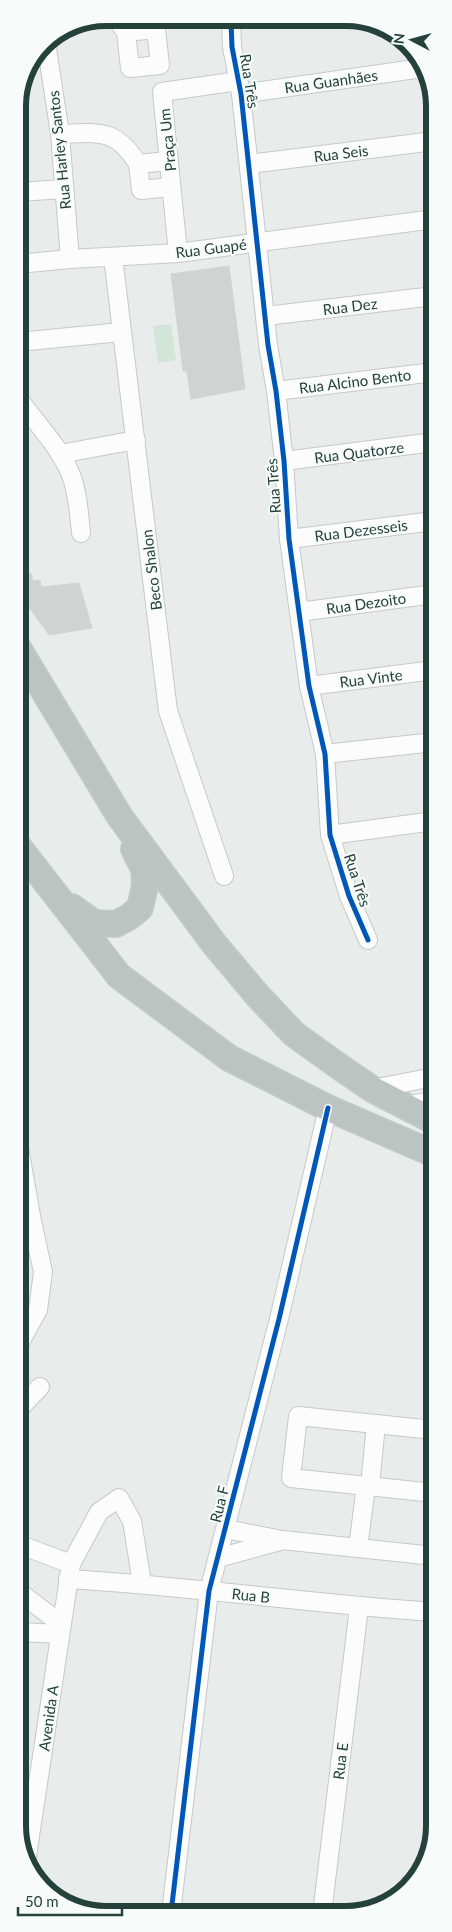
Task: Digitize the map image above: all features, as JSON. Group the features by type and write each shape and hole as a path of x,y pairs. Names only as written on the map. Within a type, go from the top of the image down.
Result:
{"highway":[{"path":"26,661 120,817 215,946 258,996 294,1034 372,1089 426,1117"},
{"path":"56,895 94,923 116,924 140,908 145,885 144,869 120,817"},
{"path":"26,856 120,976 228,1058 328,1108 426,1151"}],"street":[{"name":"Rua Três","path":"231,26 232,47 249,164 268,345 276,391 284,461 289,539 309,686 325,754 330,835 348,896 368,940"},
{"name":"Praça Um","path":"160,65 130,68 123,28 156,29 160,65 168,161 178,253"},
{"name":"Rua Harley Santos","path":"48,53 60,134 70,259"},
{"name":"Rua Guanhães","path":"239,88 416,69"},
{"name":"Praça Um","path":"162,92 239,88"},
{"path":"60,134 106,134 120,140 131,152 138,164 141,190 171,187"},
{"name":"Rua Seis","path":"249,164 426,142"},
{"path":"138,164 168,161"},
{"path":"26,191 64,189"},
{"name":"Rua Guapé","path":"26,263 178,253 426,220"},
{"name":"Beco Shalon","path":"112,257 168,711 224,876"},
{"name":"Rua Dez","path":"266,316 426,297"},
{"path":"26,341 121,332"},
{"name":"Rua Alcino Bento","path":"276,391 426,373"},
{"path":"26,409 60,454 71,475 76,492 81,533"},
{"path":"60,454 136,440"},
{"name":"Rua Quatorze","path":"284,461 426,443"},
{"name":"Rua Dezesseis","path":"289,539 426,522"},
{"name":"Rua Dezoito","path":"299,612 426,595"},
{"name":"Rua Vinte","path":"309,686 426,671"},
{"path":"325,754 426,743"},
{"path":"330,835 426,822"},
{"path":"372,1089 426,1078"},
{"path":"404,1106 426,1102"},
{"name":"Rua F","path":"172,1906 209,1591 279,1319 328,1108"},
{"path":"26,1187 43,1272 38,1310 26,1332"},
{"path":"26,1402 40,1387"},
{"path":"426,1429 298,1416 291,1478 426,1491"},
{"path":"358,1548 376,1424"},
{"name":"Avenida A","path":"28,1844 70,1571 99,1512 119,1498 132,1521 142,1583"},
{"path":"226,1529 282,1540 426,1555"},
{"path":"218,1558 282,1540"},
{"name":"Rua B","path":"26,1548 70,1571 142,1583 359,1608 426,1612"},
{"path":"26,1598 60,1629"},
{"name":"Rua E","path":"323,1906 359,1608"},
{"path":"26,1631 60,1629"}],"green space":[{"path":"171,324 176,360 158,363 153,326"}],"building":[{"path":"229,266 245,389 191,399 187,371 183,371 171,274"},
{"path":"31,573 33,581 40,580 41,587 79,583 92,628 49,635 26,603 26,575"}],"cycle path":[{"path":"231,26 232,47 241,94 268,345 276,391 284,461 289,539 309,686 325,754 330,835 349,896 368,940"},
{"path":"172,1906 209,1591 279,1319 328,1108"}]}
